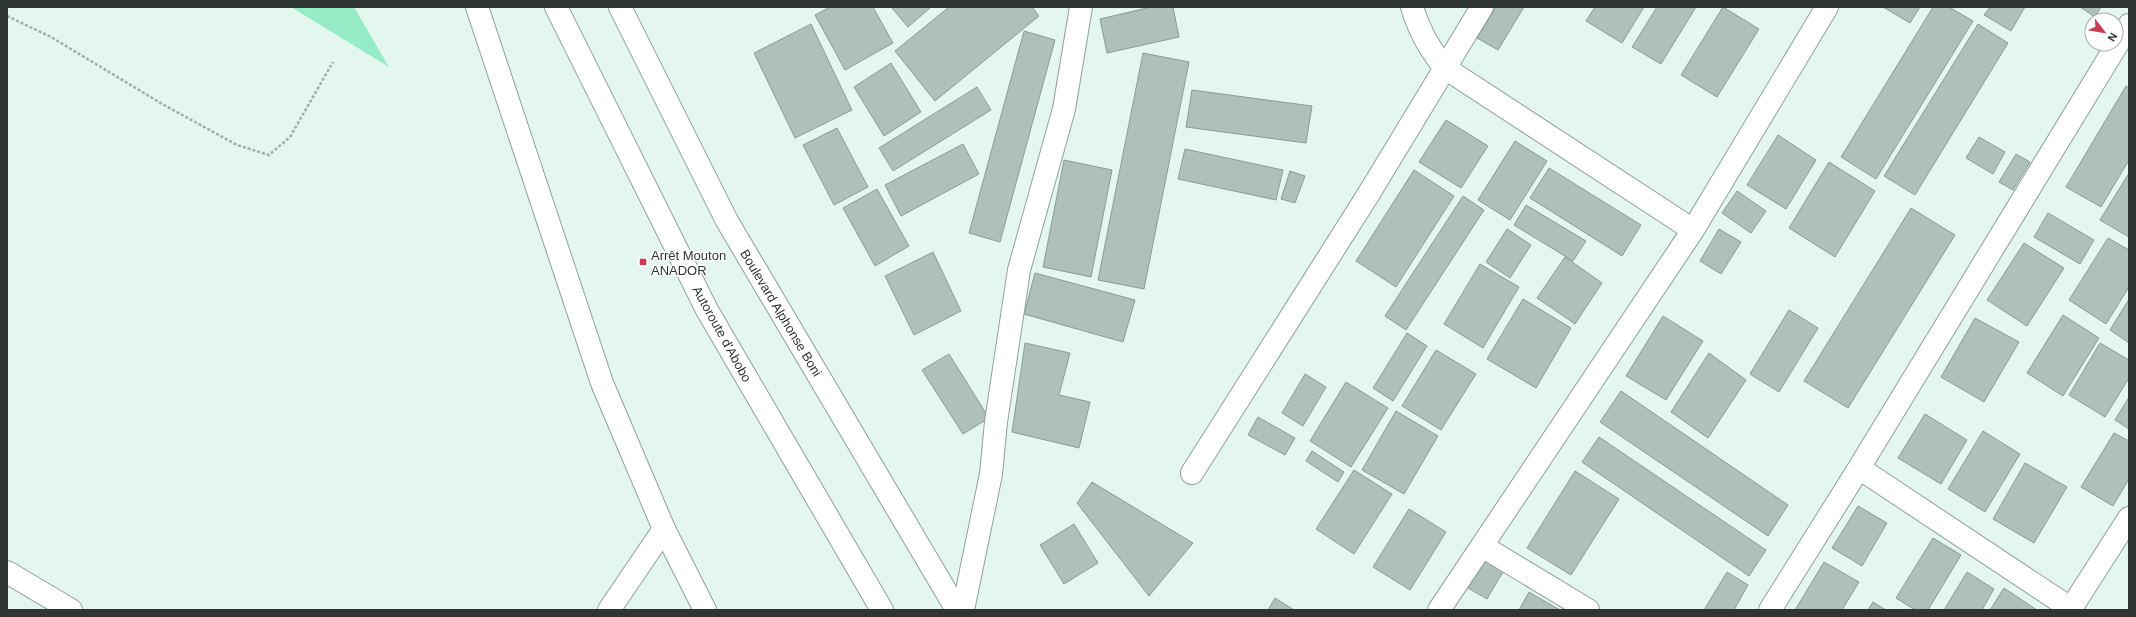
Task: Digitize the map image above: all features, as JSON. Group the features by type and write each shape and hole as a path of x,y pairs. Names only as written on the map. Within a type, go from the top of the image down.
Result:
{"street":[{"path":"477,7 602,383 664,529 705,610"},
{"name":"Autoroute d'Abobo","path":"556,7 707,310 882,610"},
{"name":"Boulevard Alphonse Boni","path":"620,7 726,221 957,610"},
{"path":"963,610 991,474 997,414 1019,270 1064,109 1081,7"},
{"path":"1412,7 1416,22 1428,46 1445,68 1693,230"},
{"path":"1192,473 1368,195 1482,7"},
{"path":"1439,610 1693,230 1827,7"},
{"path":"1770,610 1859,468 2129,25"},
{"path":"1859,468 2071,609 2129,518"},
{"path":"609,610 664,529"},
{"path":"1482,546 1588,610"},
{"path":"7,572 71,610"}],"path":[{"path":"7,16 51,37 164,105 237,144 269,155 290,137 333,62"}],"green space":[{"path":"291,7 354,7 389,67"}],"building":[{"path":"830,7 873,7 893,43 845,70 815,15"},
{"path":"891,7 931,7 908,27"},
{"path":"949,7 1032,7 1039,16 935,101 895,51"},
{"path":"1151,7 1173,7 1179,37 1107,53 1100,19"},
{"path":"1496,7 1524,7 1498,50 1477,38"},
{"path":"1595,7 1644,7 1622,43 1586,21"},
{"path":"1657,7 1696,7 1661,64 1632,47"},
{"path":"1723,7 1759,29 1717,97 1681,75"},
{"path":"1883,7 1920,7 1910,23"},
{"path":"1933,7 1949,7 1973,21 1876,179 1841,157"},
{"path":"1990,7 2025,7 2011,31 1984,15"},
{"path":"2080,7 2101,7 2098,12 2088,12"},
{"path":"811,24 852,110 795,138 754,53"},
{"path":"1978,24 2008,43 1915,195 1884,176"},
{"path":"1024,31 1055,40 1000,242 969,233"},
{"path":"1143,53 1189,62 1144,289 1098,280"},
{"path":"891,63 921,112 884,136 854,87"},
{"path":"2126,86 2129,88 2129,160 2101,207 2066,187"},
{"path":"977,87 991,110 893,171 879,148"},
{"path":"1192,90 1312,106 1306,143 1186,127"},
{"path":"1446,120 1488,146 1461,188 1419,162"},
{"path":"837,128 868,187 834,205 803,145"},
{"path":"1778,135 1816,160 1786,209 1747,185"},
{"path":"1979,137 2005,152 1993,174 1966,158"},
{"path":"1515,141 1547,161 1510,220 1478,200"},
{"path":"963,144 979,174 901,216 885,185"},
{"path":"1185,149 1283,170 1276,200 1178,179"},
{"path":"2016,154 2030,162 2013,190 1999,182"},
{"path":"1064,160 1112,170 1091,277 1043,267"},
{"path":"1829,162 1875,191 1835,257 1789,228"},
{"path":"1549,168 1641,225 1622,256 1530,198"},
{"path":"1414,170 1454,196 1396,287 1356,261"},
{"path":"1290,171 1305,176 1295,203 1281,199"},
{"path":"2129,173 2129,237 2100,220"},
{"path":"877,189 909,246 875,266 843,208"},
{"path":"1737,191 1766,211 1751,233 1722,213"},
{"path":"1463,196 1484,210 1406,330 1385,316"},
{"path":"1526,205 1586,241 1573,261 1514,225"},
{"path":"1911,208 1955,235 1848,408 1804,381"},
{"path":"2048,213 2094,240 2080,264 2034,237"},
{"path":"1507,229 1531,245 1510,278 1486,262"},
{"path":"1719,229 1741,242 1721,274 1700,261"},
{"path":"2108,238 2129,250 2129,287 2106,324 2069,300"},
{"path":"2024,243 2064,268 2027,326 1987,300"},
{"path":"933,252 961,311 914,335 885,276"},
{"path":"1565,257 1602,283 1575,324 1537,298"},
{"path":"1480,264 1519,287 1483,348 1444,324"},
{"path":"1035,273 1135,300 1123,342 1024,314"},
{"path":"1523,299 1571,328 1536,388 1487,359"},
{"path":"2129,299 2129,343 2110,330"},
{"path":"1789,310 1818,328 1779,392 1750,374"},
{"path":"2063,315 2099,338 2063,396 2027,373"},
{"path":"1663,316 1703,341 1666,400 1626,376"},
{"path":"1975,318 2019,342 1984,402 1941,377"},
{"path":"1407,333 1427,346 1393,401 1373,388"},
{"path":"1025,343 1070,353 1059,395 1090,402 1079,448 1012,432"},
{"path":"2100,343 2129,360 2129,378 2105,417 2069,395"},
{"path":"1436,350 1476,374 1441,430 1402,406"},
{"path":"1709,353 1746,380 1708,438 1671,412"},
{"path":"949,354 989,418 963,434 922,370"},
{"path":"1305,374 1326,387 1303,426 1282,413"},
{"path":"1346,382 1388,408 1351,467 1310,441"},
{"path":"1621,391 1788,505 1768,536 1600,422"},
{"path":"2129,397 2129,429 2115,420"},
{"path":"1396,411 1438,436 1404,494 1362,470"},
{"path":"1925,414 1967,440 1941,484 1898,458"},
{"path":"1258,417 1295,438 1285,455 1248,435"},
{"path":"1983,431 2020,454 1985,512 1948,489"},
{"path":"2114,433 2129,441 2129,479 2113,506 2081,487"},
{"path":"1599,437 1766,550 1749,576 1582,462"},
{"path":"1312,451 1344,472 1338,482 1306,461"},
{"path":"2025,463 2067,487 2034,543 1993,519"},
{"path":"1354,470 1392,494 1354,554 1316,529"},
{"path":"1575,471 1619,499 1571,575 1527,548"},
{"path":"1092,482 1193,543 1149,596 1077,503"},
{"path":"1858,506 1887,523 1862,566 1832,548"},
{"path":"1409,509 1446,532 1410,590 1373,567"},
{"path":"1074,524 1098,563 1064,584 1040,545"},
{"path":"1933,538 1961,555 1928,610 1915,610 1896,598"},
{"path":"1486,558 1504,570 1487,599 1468,588"},
{"path":"1824,562 1859,582 1842,610 1795,610"},
{"path":"1727,572 1748,585 1734,610 1704,610"},
{"path":"1967,572 1994,589 1982,610 1944,610"},
{"path":"2004,588 2037,610 1990,610"},
{"path":"1529,592 1560,610 1519,610"},
{"path":"1275,598 1294,610 1268,610"},
{"path":"1873,602 1886,610 1868,610"}],"place":[{"name":"Arrêt Mouton ANADOR","path":"643,262"}]}
